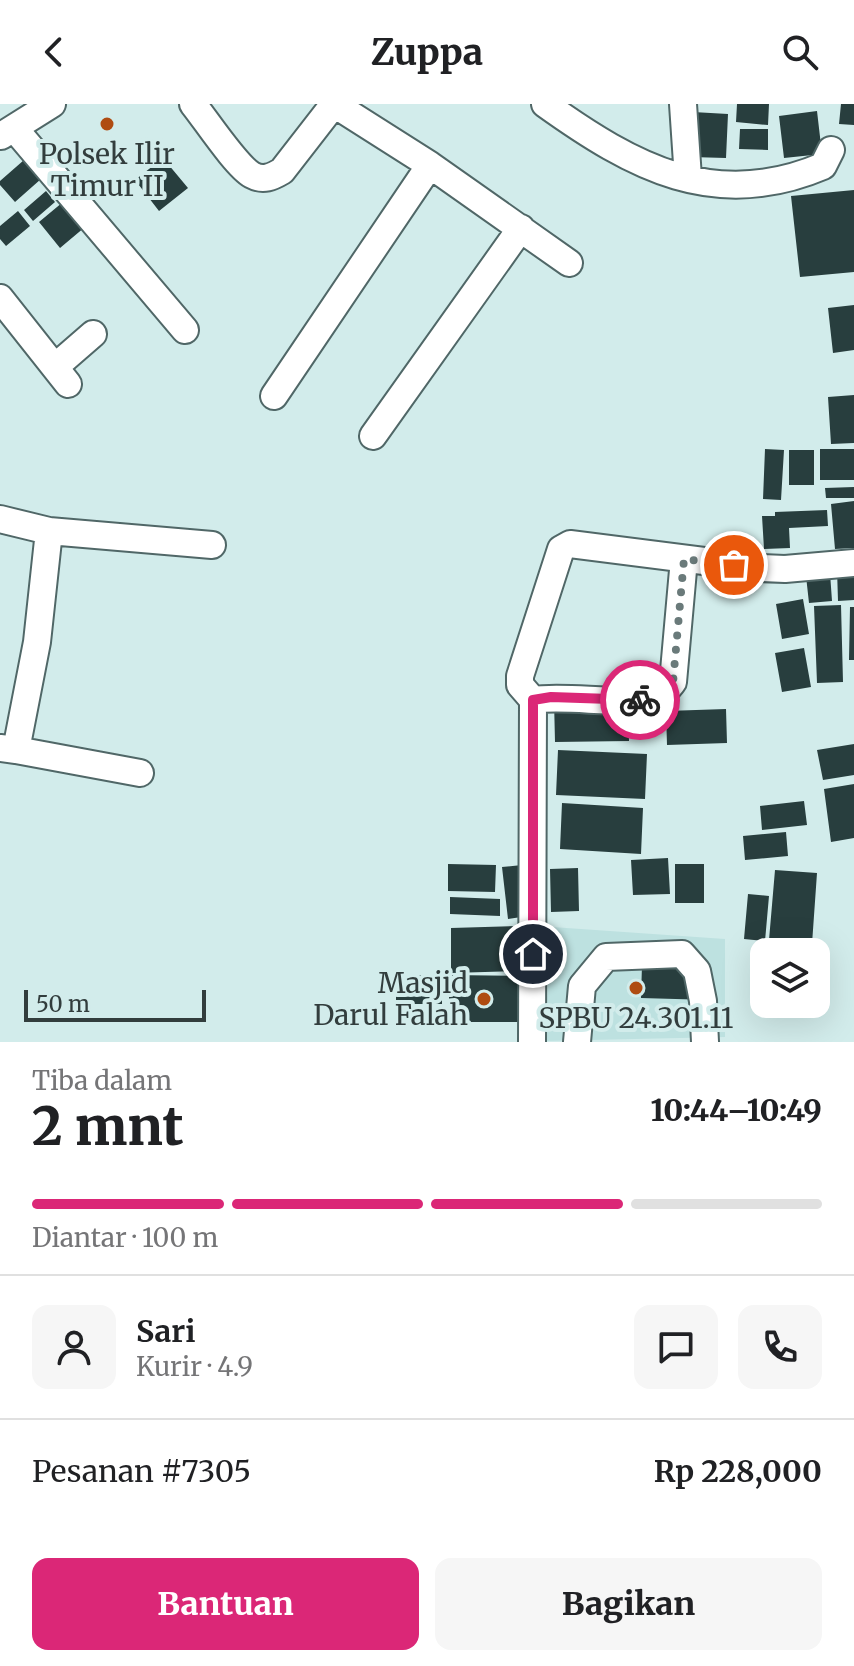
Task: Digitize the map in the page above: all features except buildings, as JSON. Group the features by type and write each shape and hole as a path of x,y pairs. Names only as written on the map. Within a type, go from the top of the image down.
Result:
{"street":[{"path":"52,104 7,132 185,330"},
{"path":"193,104 245,169 262,178 273,177 282,171 334,104 430,165 569,263"},
{"path":"545,104 600,141 657,172 736,186 778,181 823,166 831,150"},
{"path":"683,104 688,178"},
{"path":"274,396 430,165"},
{"path":"373,436 521,228"},
{"path":"0,298 62,376 93,334"},
{"path":"0,519 49,531 212,545"},
{"path":"49,531 37,642 8,749 140,773"},
{"path":"532,1042 533,700 520,685 520,676 561,549 565,545 785,569 854,563"},
{"path":"533,700 551,697 642,700 662,695 673,682 684,559"},
{"path":"577,1042 582,986 606,957 682,954 697,971 703,1001 705,1042"}],"shaded area":[{"name":"SPBU 24.301.11","path":"552,927 725,939 725,1037 544,1041"}],"way so far":[{"path":"640,700 662,695 673,682 684,559 734,565"}],"place":[{"name":"Polsek Ilir Timur II","path":"107,124"},
{"name":"SPBU 24.301.11","path":"636,988"},
{"name":"Masjid Darul Falah","path":"484,999"}],"route":[{"path":"533,954 533,700 551,697 640,700"}]}
